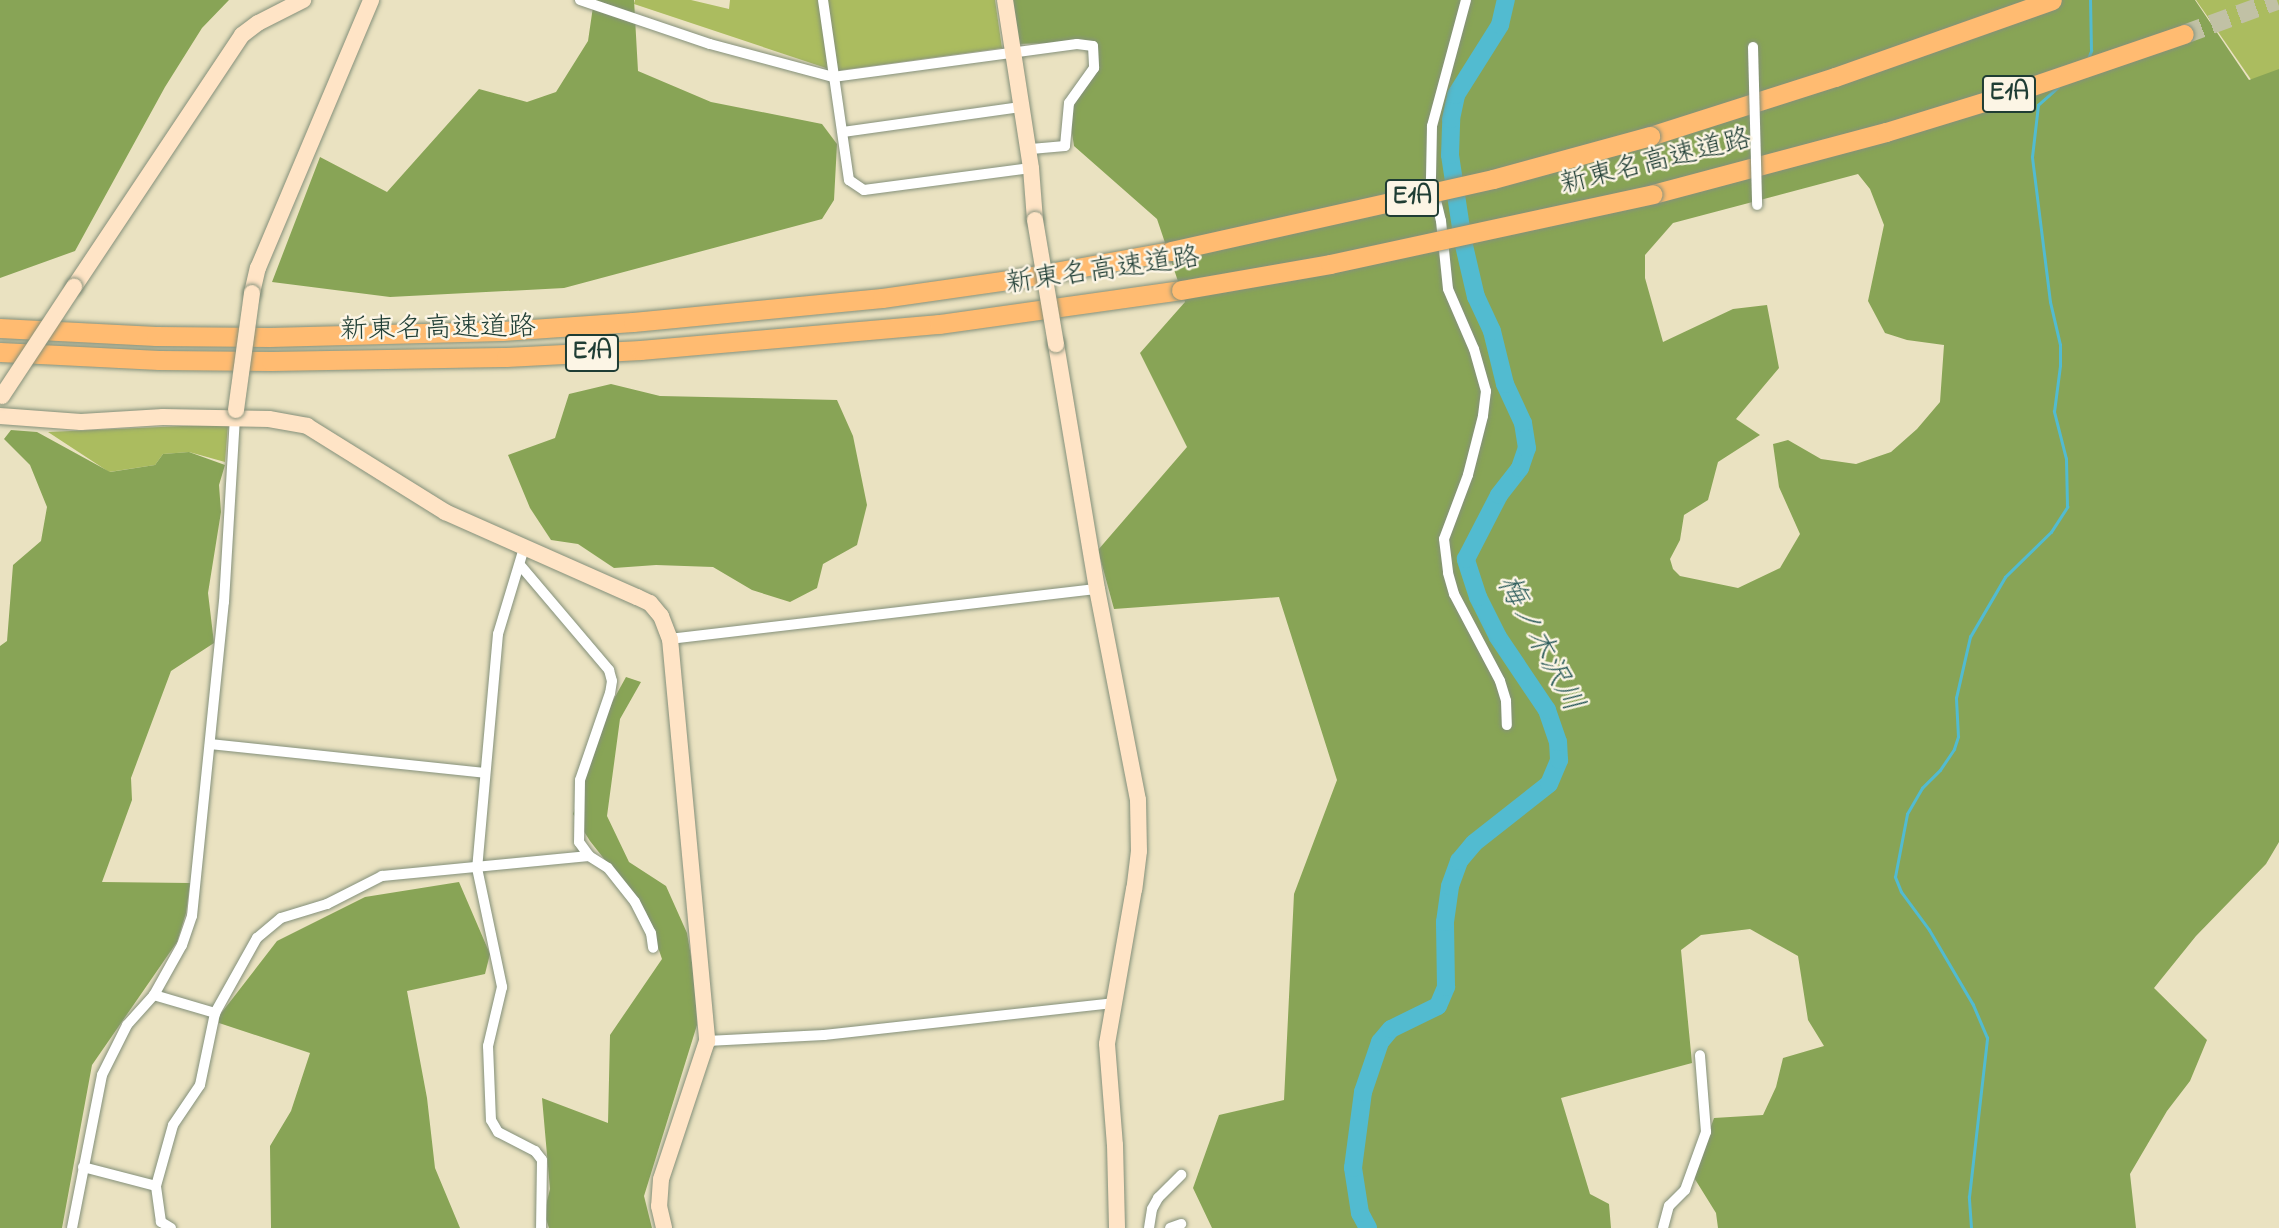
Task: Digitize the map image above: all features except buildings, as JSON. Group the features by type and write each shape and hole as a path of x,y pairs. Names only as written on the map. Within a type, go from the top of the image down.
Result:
{"highway":[{"name":"新東名高速道路","path":"0,328 156,336 269,337 502,331 633,323 882,298 1022,278 1171,251 1493,179 1650,136 1835,76 2052,0"},
{"name":"新東名高速道路","path":"0,352 159,360 271,361 506,357 641,350 939,324 1181,290 1343,262 1654,194 1886,132 2184,34"}],"street":[{"path":"1,398 242,34 303,0"},
{"path":"72,1228 102,1075 127,1025 153,995 182,945 192,916 224,601 236,414 252,293 258,268 371,0"},
{"path":"580,0 710,44 833,77 1077,44 1093,46 1094,68 1069,103 1065,146 1028,149"},
{"path":"823,0 849,180 864,190 1031,168"},
{"path":"1005,0 1031,168 1035,220 1097,589 1138,800 1139,850 1107,1044 1115,1144 1117,1228"},
{"path":"1466,0 1432,126 1431,180 1440,221 1448,289 1474,349 1486,391 1483,416 1468,475 1444,539 1454,594 1500,681 1506,701 1507,725"},
{"path":"1753,47 1757,205"},
{"path":"844,132 1022,107"},
{"path":"0,416 81,422 236,414 307,426 445,512 650,603 661,616 670,639 707,1041 661,1179 659,1206 664,1228"},
{"path":"524,548 498,634 477,868 502,987 488,1046 491,1120 498,1132 535,1151 541,1160 541,1228"},
{"path":"520,565 609,670 612,681 580,780 579,842 589,856 608,868 635,902 650,933 653,948"},
{"path":"670,639 1097,589"},
{"path":"210,744 484,772"},
{"path":"171,1228 161,1222 156,1186 173,1125 200,1085 215,1013 257,938 281,918 327,904 382,876 589,856"},
{"path":"153,995 215,1013"},
{"path":"707,1041 824,1035 1115,1003"},
{"path":"1663,1228 1669,1206 1685,1190 1706,1132 1700,1055"},
{"path":"83,1167 156,1186"},
{"path":"1149,1228 1152,1209 1158,1198 1181,1175"},
{"path":"1170,1228 1181,1224"}],"green space":[{"path":"0,0 229,0 202,28 165,87 75,251 0,278"},
{"path":"594,0 634,0 638,71 711,102 822,124 837,144 834,200 822,219 564,288 390,297 272,282 320,157 387,192 479,89 527,102 556,92 588,41"},
{"path":"635,0 691,0 729,9 730,0 995,0 1002,48 835,71 634,4"},
{"path":"1012,0 2195,0 2249,80 2279,69 2279,842 2266,864 2196,936 2154,988 2207,1040 2190,1081 2167,1111 2130,1174 2136,1228 1718,1228 1716,1213 1693,1176 1714,1118 1763,1115 1776,1087 1783,1058 1824,1046 1808,1020 1798,956 1750,929 1701,935 1681,950 1692,1063 1561,1098 1590,1194 1609,1204 1611,1228 1212,1228 1193,1188 1219,1115 1284,1100 1294,894 1337,780 1279,597 1114,609 1098,550 1187,447 1140,353 1185,302 1157,219 1074,146 1067,101 1094,68 1093,42 1017,44","holes":["1858,174 1870,189 1884,225 1868,301 1885,333 1907,340 1944,345 1940,402 1917,429 1891,452 1856,464 1821,459 1788,440 1773,444 1779,487 1800,534 1780,568 1738,588 1680,576 1673,569 1670,559 1680,540 1684,515 1708,500 1718,462 1760,435 1736,419 1779,368 1767,305 1733,309 1663,342 1645,278 1645,255 1673,223"]},
{"path":"2196,0 2279,0 2279,92 2252,81"},
{"path":"611,384 660,396 837,400 853,436 867,505 857,545 823,564 817,588 790,602 752,590 713,567 656,565 614,568 578,544 551,540 530,508 508,455 555,438 569,394"},
{"path":"228,424 225,462 189,452 163,454 155,465 109,472 48,432"},
{"path":"11,430 37,432 110,472 155,465 163,454 189,452 225,465 219,485 221,512 208,593 214,643 171,671 131,778 132,800 102,882 190,883 186,913 177,942 92,1065 62,1228 0,1228 0,646 7,641 13,565 41,541 47,507 30,465 4,439"},
{"path":"626,677 641,682 620,719 607,816 629,862 666,886 687,933 696,986 697,1025 644,1196 652,1228 549,1228 544,1213 550,1189 542,1098 608,1123 610,1035 662,959 646,912 590,841 573,814 610,706"},
{"path":"459,882 490,954 485,974 407,991 427,1098 435,1168 460,1228 271,1228 270,1146 291,1111 310,1053 219,1023 219,1016 277,941 365,897"}],"waterway":[{"name":"梅ノ木沢川","path":"1368,1228 1360,1213 1353,1168 1363,1092 1380,1042 1391,1029 1438,1006 1446,987 1445,922 1450,886 1459,861 1474,843 1549,784 1559,760 1558,742 1547,710 1498,637 1478,597 1466,559 1499,495 1520,468 1527,448 1523,423 1505,384 1492,331 1476,297 1463,241 1450,155 1451,119 1456,95 1500,25 1506,0"},
{"path":"2088,59 2091,51 2090,0"},
{"path":"1971,1228 1969,1197 1987,1038 1973,1005 1929,930 1901,892 1895,877 1907,814 1922,788 1940,770 1954,749 1958,737 1956,698 1970,637 2005,577 2051,532 2067,507 2066,459 2054,412 2060,345 2050,302 2032,157 2038,105 2058,87"}],"tunnel":[{"path":"2184,34 2277,0"}]}
